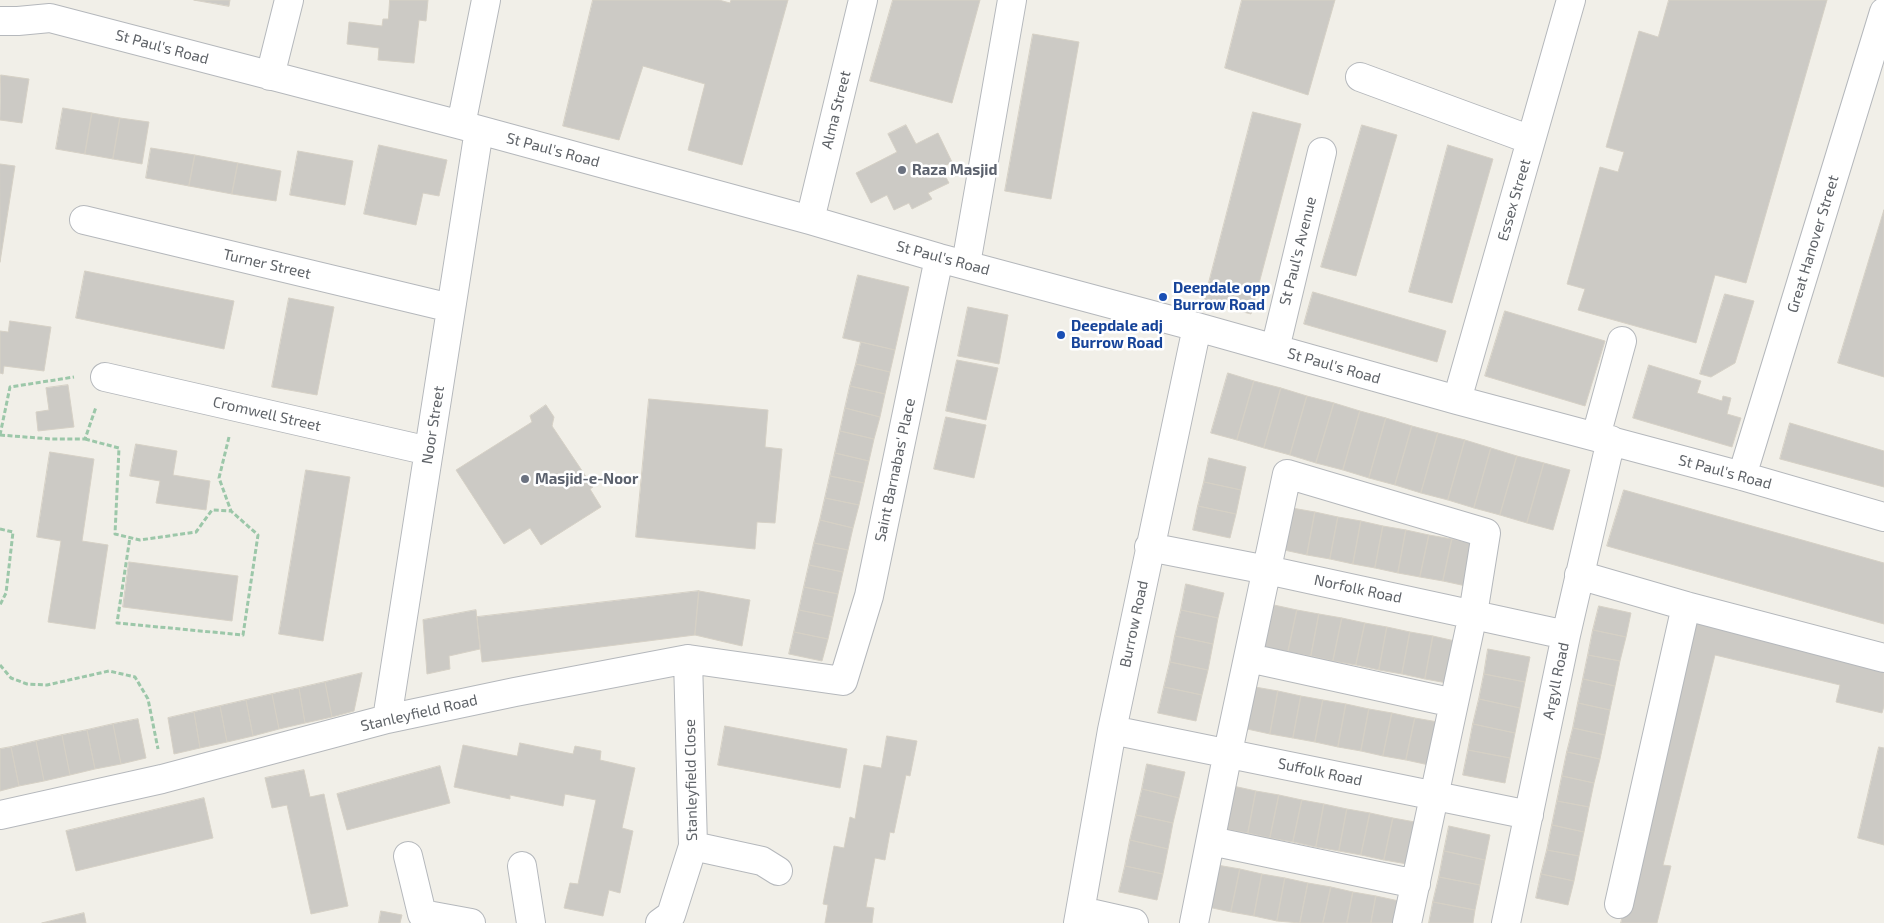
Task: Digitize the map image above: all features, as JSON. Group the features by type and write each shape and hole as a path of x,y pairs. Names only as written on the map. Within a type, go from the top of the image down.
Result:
{"street":[{"path":"270,76 288,0"},
{"name":"Noor Street","path":"387,719 451,308 486,0"},
{"name":"Alma Street","path":"810,220 863,0"},
{"path":"966,264 1012,0"},
{"name":"Essex Street","path":"1457,400 1572,0"},
{"name":"Great Hanover Street","path":"1742,476 1875,74 1884,12"},
{"name":"St Paul's Road","path":"0,21 50,18 470,128 810,220 939,258 1457,400 1604,438 1884,517"},
{"path":"1360,77 1531,140"},
{"name":"St Paul's Avenue","path":"1275,349 1322,152"},
{"name":"Turner Street","path":"84,220 451,308"},
{"name":"Saint Barnabas' Place","path":"843,681 869,596 939,258"},
{"name":"Burrow Road","path":"1080,917 1112,730 1196,327"},
{"name":"Argyll Road","path":"1506,923 1579,575 1622,341"},
{"name":"Cromwell Street","path":"105,378 429,451"},
{"path":"1194,923 1287,474 1486,533 1473,614 1407,923"},
{"name":"Norfolk Road","path":"1149,547 1267,570 1566,635"},
{"path":"1579,575 1686,606 1884,658"},
{"path":"1619,904 1686,606"},
{"path":"1249,658 1454,703"},
{"name":"Stanleyfield Road","path":"0,816 162,779 387,719 688,659 843,681"},
{"name":"Stanleyfield Close","path":"660,923 671,915 693,846 688,659"},
{"name":"Suffolk Road","path":"1112,730 1228,752 1529,815"},
{"path":"1211,841 1416,884"},
{"path":"693,846 762,860 778,871"},
{"path":"408,856 422,914 471,923"},
{"path":"522,866 531,923"},
{"path":"1080,917 1134,923"}],"path":[{"path":"86,439 105,378 70,377 10,387 0,435 52,439 86,439 119,448 115,534 140,540 196,532 212,510 231,510"},
{"path":"130,537 117,623 243,635 258,535 231,510 219,478 236,407"},
{"path":"0,529 13,532 6,593 0,605"},
{"path":"0,665 10,678 27,684 47,685 109,671 135,677 148,699 156,730 162,779"}],"building":[{"path":"194,0 230,0 229,6"},
{"path":"390,0 428,0 426,21 419,20 414,63 378,60 379,48 347,44 349,22 382,26 383,19 388,19"},
{"path":"593,0 719,0 730,3 731,0 788,0 742,165 688,150 705,84 643,66 619,140 563,126"},
{"path":"893,0 980,0 952,103 870,81"},
{"path":"1242,0 1335,0 1308,95 1225,68"},
{"path":"1669,0 1827,0 1746,283 1715,275 1696,343 1578,310 1585,289 1567,284 1600,167 1618,172 1624,152 1606,147 1639,31 1658,37"},
{"path":"1033,34 1079,42 1051,199 1005,191"},
{"path":"1,75 29,79 22,123 0,120"},
{"path":"63,108 92,113 85,154 56,149"},
{"path":"1253,112 1301,124 1251,314 1204,302"},
{"path":"92,113 120,118 113,159 85,154"},
{"path":"120,118 149,122 142,164 113,159"},
{"name":"Raza Masjid","path":"906,125 916,144 938,133 952,162 941,168 949,183 928,193 932,199 912,209 909,203 894,210 887,195 871,203 856,173 897,152 888,134"},
{"path":"1362,125 1397,135 1356,276 1321,267"},
{"path":"379,145 447,160 439,196 423,193 416,225 364,214"},
{"path":"1448,145 1493,159 1452,303 1409,292"},
{"path":"151,148 195,155 189,186 146,178"},
{"path":"298,151 353,161 345,205 290,195"},
{"path":"195,155 238,163 232,194 189,186"},
{"path":"238,163 281,171 276,201 232,194"},
{"path":"0,164 15,166 0,262"},
{"path":"1884,210 1884,377 1838,363"},
{"path":"85,271 234,301 224,349 76,318"},
{"path":"858,275 909,287 895,350 843,338"},
{"path":"1313,292 1446,331 1437,362 1304,324"},
{"path":"1725,294 1754,301 1735,363 1711,377 1700,374"},
{"path":"289,298 334,307 317,395 272,387"},
{"path":"968,307 1008,315 999,364 958,356"},
{"path":"1505,311 1605,341 1585,406 1485,376"},
{"path":"10,321 51,327 44,371 4,366 3,374 0,373 0,331 8,332"},
{"path":"861,342 895,350 890,372 856,364"},
{"path":"957,360 998,368 986,420 946,411"},
{"path":"856,364 890,372 885,394 850,386"},
{"path":"1649,365 1701,381 1697,393 1722,401 1723,396 1731,398 1727,414 1741,418 1732,447 1633,418"},
{"path":"1228,373 1254,381 1237,440 1211,433"},
{"path":"1254,381 1281,388 1264,448 1237,440"},
{"path":"68,385 74,427 38,431 36,412 49,410 46,388"},
{"path":"850,386 885,394 880,417 845,408"},
{"path":"1281,388 1307,396 1290,455 1264,448"},
{"path":"1307,396 1334,403 1316,463 1290,455"},
{"path":"649,399 768,410 765,447 782,449 775,523 757,522 755,549 636,537"},
{"path":"1334,403 1360,411 1343,470 1316,463"},
{"name":"Masjid-e-Noor","path":"546,405 554,417 552,426 593,487 590,489 601,507 541,545 530,528 504,544 456,470 532,422 530,416"},
{"path":"845,408 880,417 874,439 840,431"},
{"path":"1360,411 1386,418 1369,478 1343,470"},
{"path":"946,417 986,425 974,478 934,469"},
{"path":"1386,418 1412,426 1395,485 1369,478"},
{"path":"1790,423 1884,451 1884,487 1780,459"},
{"path":"1412,426 1438,433 1421,493 1395,485"},
{"path":"840,431 874,439 869,461 835,453"},
{"path":"1438,433 1465,440 1448,500 1421,493"},
{"path":"1465,440 1491,448 1474,508 1448,500"},
{"path":"136,444 177,451 173,475 210,481 206,510 156,503 160,481 130,476"},
{"path":"1491,448 1517,456 1500,515 1474,508"},
{"path":"50,452 94,459 82,541 108,545 95,629 48,622 61,541 37,537"},
{"path":"835,453 869,461 864,483 830,476"},
{"path":"1517,456 1544,463 1527,523 1500,515"},
{"path":"1209,458 1246,467 1241,490 1204,482"},
{"path":"1544,463 1570,470 1553,530 1527,523"},
{"path":"306,470 350,477 323,641 279,634"},
{"path":"830,476 864,483 859,505 825,498"},
{"path":"1204,482 1241,490 1236,514 1198,506"},
{"path":"1624,490 1884,563 1884,624 1607,546"},
{"path":"825,498 859,505 853,528 820,520"},
{"path":"1198,506 1236,514 1230,538 1193,530"},
{"path":"1292,508 1315,512 1307,555 1284,550"},
{"path":"1315,512 1338,517 1330,559 1307,555"},
{"path":"1338,517 1361,521 1353,564 1330,559"},
{"path":"820,520 853,528 848,550 814,543"},
{"path":"1361,521 1383,526 1375,568 1353,564"},
{"path":"1383,526 1406,530 1398,573 1375,568"},
{"path":"1406,530 1429,535 1420,577 1398,573"},
{"path":"1429,535 1452,539 1443,581 1420,577"},
{"path":"1452,539 1475,544 1466,586 1443,581"},
{"path":"814,543 848,550 843,572 809,565"},
{"path":"129,562 238,576 232,621 123,607"},
{"path":"809,565 843,572 838,594 804,587"},
{"path":"1186,584 1224,593 1218,618 1181,610"},
{"path":"804,587 838,594 833,617 799,610"},
{"path":"699,591 695,635 482,662 477,617"},
{"path":"699,591 750,600 742,646 695,635"},
{"path":"1274,605 1297,610 1288,652 1265,647"},
{"path":"1599,606 1631,613 1626,637 1593,630"},
{"path":"476,610 480,649 449,656 450,669 427,674 423,620"},
{"path":"799,610 833,617 828,639 794,632"},
{"path":"1181,610 1218,618 1213,644 1175,636"},
{"path":"1297,610 1319,614 1311,656 1288,652"},
{"path":"1319,614 1342,618 1333,661 1311,656"},
{"path":"1342,618 1365,623 1356,665 1333,661"},
{"path":"1694,622 1884,668 1884,706 1882,713 1836,702 1840,685 1715,655 1663,865 1671,866 1657,923 1621,923"},
{"path":"1365,623 1387,627 1379,670 1356,665"},
{"path":"1387,627 1410,632 1402,674 1379,670"},
{"path":"1593,630 1626,637 1620,661 1588,655"},
{"path":"794,632 828,639 822,661 789,654"},
{"path":"1410,632 1433,636 1425,679 1402,674"},
{"path":"1175,636 1213,644 1208,670 1170,662"},
{"path":"1433,636 1455,641 1447,683 1425,679"},
{"path":"1488,649 1530,657 1525,682 1484,674"},
{"path":"1588,655 1620,661 1615,686 1583,679"},
{"path":"1170,662 1208,670 1202,695 1164,687"},
{"path":"362,673 354,711 332,717 325,682"},
{"path":"1484,674 1525,682 1520,708 1479,699"},
{"path":"1583,679 1615,686 1610,710 1578,703"},
{"path":"325,682 332,717 305,723 299,688"},
{"path":"1164,687 1202,695 1196,721 1158,713"},
{"path":"1255,687 1278,691 1270,734 1247,729"},
{"path":"299,688 305,723 279,729 272,694"},
{"path":"1278,691 1301,696 1293,738 1270,734"},
{"path":"272,694 279,729 253,736 246,700"},
{"path":"1301,696 1323,700 1315,742 1293,738"},
{"path":"1479,699 1520,708 1515,733 1473,724"},
{"path":"246,700 253,736 227,742 220,706"},
{"path":"1323,700 1346,704 1338,747 1315,742"},
{"path":"1578,703 1610,710 1605,735 1573,728"},
{"path":"1346,704 1369,709 1361,751 1338,747"},
{"path":"220,706 227,742 200,748 194,712"},
{"path":"1369,709 1392,713 1383,756 1361,751"},
{"path":"194,712 200,748 174,754 168,718"},
{"path":"1392,713 1415,718 1406,760 1383,756"},
{"path":"1415,718 1438,722 1429,765 1406,760"},
{"path":"138,719 146,758 121,764 113,724"},
{"path":"113,724 121,764 95,769 87,730"},
{"path":"1473,724 1515,733 1510,758 1468,750"},
{"path":"725,726 847,749 840,788 718,765"},
{"path":"1573,728 1605,735 1600,759 1567,752"},
{"path":"87,730 95,769 70,775 62,735"},
{"path":"62,735 70,775 44,781 36,741"},
{"path":"887,736 917,741 910,776 906,775 894,833 890,832 885,860 875,858 866,907 874,908 872,923 825,923 828,905 823,904 834,846 844,848 850,817 855,819 864,765 881,768"},
{"path":"36,741 44,781 19,786 11,747"},
{"path":"520,743 573,754 575,746 601,751 600,760 635,768 622,828 633,831 620,893 609,890 603,916 564,908 570,883 578,884 596,800 565,794 563,806 510,795 510,799 454,787 463,745 517,756"},
{"path":"11,747 19,786 0,791 0,749"},
{"path":"1879,747 1884,748 1884,845 1858,838"},
{"path":"1468,750 1510,758 1505,783 1463,775"},
{"path":"1567,752 1600,759 1594,783 1562,776"},
{"path":"1147,764 1185,772 1179,798 1142,789"},
{"path":"440,766 450,803 347,830 337,794"},
{"path":"304,770 310,797 324,794 348,906 311,914 287,805 272,808 265,778"},
{"path":"1562,776 1594,783 1589,807 1557,801"},
{"path":"1233,786 1256,791 1248,833 1225,829"},
{"path":"1142,789 1179,798 1173,823 1136,815"},
{"path":"1256,791 1279,795 1270,838 1248,833"},
{"path":"1279,795 1302,800 1293,842 1270,838"},
{"path":"204,798 213,838 76,871 66,831"},
{"path":"1302,800 1324,804 1316,847 1293,842"},
{"path":"1557,801 1589,807 1584,832 1552,825"},
{"path":"1324,804 1347,809 1339,851 1316,847"},
{"path":"1347,809 1370,813 1361,855 1339,851"},
{"path":"1370,813 1393,818 1384,860 1361,855"},
{"path":"1136,815 1173,823 1168,849 1130,840"},
{"path":"1393,818 1415,822 1407,864 1384,860"},
{"path":"1552,825 1584,832 1579,856 1547,850"},
{"path":"1449,826 1490,835 1485,860 1444,851"},
{"path":"1130,840 1168,849 1163,874 1125,866"},
{"path":"1547,850 1579,856 1574,881 1541,874"},
{"path":"1444,851 1485,860 1480,885 1439,877"},
{"path":"1217,865 1240,869 1231,912 1208,907"},
{"path":"1125,866 1163,874 1157,900 1119,892"},
{"path":"1240,869 1262,874 1254,916 1231,912"},
{"path":"1262,874 1285,878 1277,921 1254,916"},
{"path":"1541,874 1574,881 1568,905 1536,898"},
{"path":"1439,877 1480,885 1475,910 1433,902"},
{"path":"1285,878 1308,883 1300,923 1277,921"},
{"path":"1308,883 1331,887 1323,923 1300,923"},
{"path":"1331,887 1353,892 1347,923 1323,923"},
{"path":"1353,892 1376,896 1371,923 1347,923"},
{"path":"1376,896 1399,901 1394,923 1371,923"},
{"path":"1433,902 1475,910 1473,923 1429,923"},
{"path":"381,911 402,915 400,923 379,923"},
{"path":"84,913 86,923 42,923"}],"place":[{"name":"Raza Masjid","path":"902,170"},
{"name":"Deepdale opp Burrow Road","path":"1163,297"},
{"name":"Deepdale adj Burrow Road","path":"1061,335"},
{"name":"Masjid-e-Noor","path":"525,479"}]}
